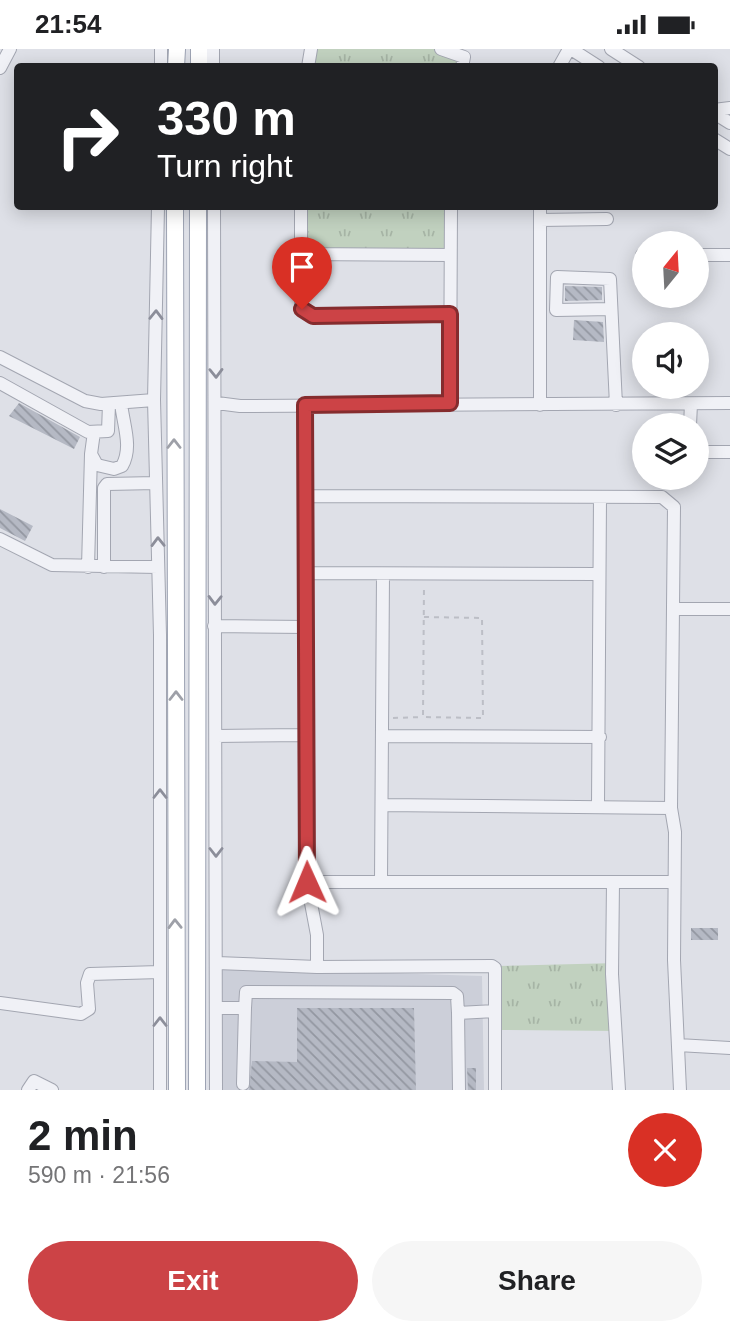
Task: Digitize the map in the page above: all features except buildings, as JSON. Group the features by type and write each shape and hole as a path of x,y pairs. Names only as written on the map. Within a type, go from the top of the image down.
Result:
{"main road":[{"path":"175,210 177,1090"},
{"path":"197,1090 198,210"}],"street":[{"path":"0,68 10,49"},
{"path":"441,49 464,57 463,63"},
{"path":"570,49 593,63"},
{"path":"611,49 633,63"},
{"path":"158,210 154,400 158,567 160,1090"},
{"path":"214,210 217,403 217,1087 243,1087 246,992 453,993 457,996 459,1090"},
{"path":"301,210 301,305 309,315 450,314"},
{"path":"450,403 451,210"},
{"path":"540,405 540,213 607,219"},
{"path":"301,254 450,255"},
{"path":"709,255 730,255"},
{"path":"611,309 556,310 557,277 610,279 615,405"},
{"path":"0,357 85,401 115,404 154,400"},
{"path":"0,383 88,432 108,431 115,404"},
{"path":"217,403 730,403"},
{"path":"91,454 97,465 114,469 122,466 128,450 115,404"},
{"path":"691,404 691,413"},
{"path":"305,405 307,882 317,935 317,968"},
{"path":"88,567 94,432"},
{"path":"709,452 730,452"},
{"path":"104,567 104,488 107,484 156,483"},
{"path":"306,496 662,497 674,507 671,808 675,832 673,882 680,1090"},
{"path":"598,805 600,498"},
{"path":"0,539 52,565 158,567"},
{"path":"307,573 598,574"},
{"path":"381,881 383,574"},
{"path":"675,609 730,609"},
{"path":"215,626 307,627"},
{"path":"216,736 307,735"},
{"path":"382,736 600,737"},
{"path":"382,805 598,805 671,808"},
{"path":"307,882 673,882"},
{"path":"613,882 612,974 619,1090"},
{"path":"217,963 317,968 492,966 495,968 495,1090"},
{"path":"0,1003 82,1014 89,1009 87,983 90,974 160,972"},
{"path":"217,1008 245,1008"},
{"path":"457,1013 495,1011"},
{"path":"678,1045 730,1048"},
{"path":"28,1090 34,1081 52,1090"}],"path":[{"path":"423,717 424,574"},
{"path":"382,718 483,718 482,618 424,617"}],"shaded area":[{"path":"221,968 482,976 484,1090 222,1090"}],"green space":[{"path":"314,49 441,49 464,57 462,63 312,63"},
{"path":"304,210 449,210 450,255 301,254"},
{"path":"617,963 617,1031 501,1030 497,966"}],"route":[{"path":"302,309 313,316 450,314 450,403 305,405 307,882"}]}
